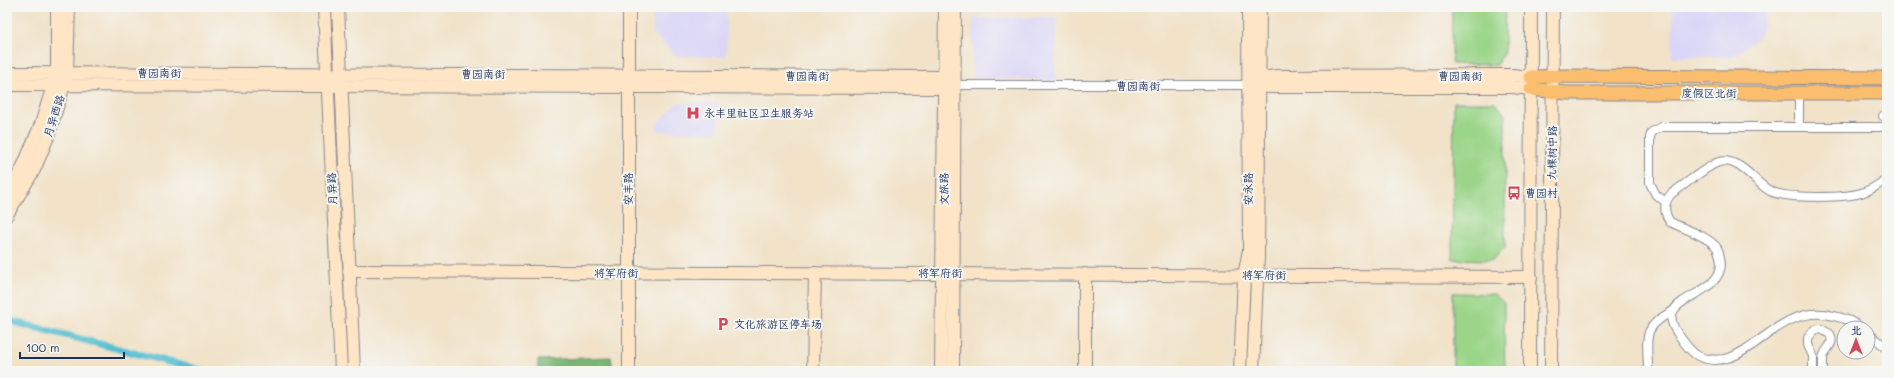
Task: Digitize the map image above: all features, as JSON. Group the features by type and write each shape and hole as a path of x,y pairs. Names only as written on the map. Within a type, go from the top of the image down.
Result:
{"main road":[{"name":"月异西路","path":"7,194 22,169 60,79 57,7"},
{"name":"月异西路","path":"7,215 34,170 48,137 60,79 69,7"},
{"name":"月异路","path":"324,7 341,371"},
{"name":"月异路","path":"338,7 354,371"},
{"name":"安丰路","path":"629,7 629,371"},
{"name":"文旅路","path":"945,7 948,83 948,273 954,371"},
{"name":"文旅路","path":"948,83 955,7"},
{"name":"安永路","path":"1248,7 1255,83 1258,249 1253,371"},
{"name":"安永路","path":"1240,371 1244,276 1248,250 1255,83 1260,7"},
{"name":"九棵树中路","path":"1530,371 1531,7"},
{"name":"九棵树中路","path":"1550,371 1553,7"},
{"name":"曹园南街","path":"7,73 60,79 342,80 628,75 948,83"},
{"name":"度假区北街","path":"1531,83 1553,76 1887,78"},
{"name":"曹园南街","path":"7,85 60,79"},
{"name":"曹园南街","path":"342,80 628,87 948,83"},
{"name":"曹园南街","path":"1255,83 1512,87 1531,83"},
{"name":"度假区北街","path":"1531,83 1552,92 1887,93"},
{"name":"将军府街","path":"349,271 1531,277"},
{"path":"813,371 815,273"},
{"name":"文旅路","path":"941,371 941,293 948,273"},
{"path":"1085,274 1085,371"}],"street":[{"name":"曹园南街","path":"948,83 1255,83"},
{"path":"1799,93 1799,127"},
{"path":"1666,202 1656,195 1650,183 1650,137 1656,129 1661,127 1887,127"},
{"path":"1848,320 1828,314 1808,314 1783,324 1738,358 1722,363 1697,356 1690,350 1671,323 1670,318 1678,304 1714,282 1718,274 1720,256 1717,248 1707,240 1670,222 1665,211 1666,202 1671,194 1719,162 1730,162 1738,165 1770,191 1790,196 1847,196 1870,190 1887,178"},
{"path":"1648,371 1648,333 1650,327 1655,321 1673,311"},
{"path":"1813,371 1813,356 1808,345 1808,338 1814,330 1821,329 1830,334 1832,341 1830,348 1823,356 1823,371"},
{"path":"1876,339 1887,348"}],"shaded area":[{"path":"653,7 727,7 726,57 676,56 653,34"},
{"path":"1673,7 1767,7 1760,37 1732,57 1672,57"},
{"path":"1057,17 1055,80 973,78 973,18"},
{"name":"永丰里社区卫生服务站","path":"677,103 718,103 718,132 657,131 657,124"}],"green space":[{"path":"1452,7 1505,7 1504,53 1496,65 1452,64"},
{"path":"1454,102 1495,102 1505,115 1505,248 1493,260 1452,259"},
{"path":"1453,293 1494,294 1504,303 1505,371 1453,371"},
{"path":"611,357 613,371 538,371 538,360"}],"waterway":[{"path":"7,320 204,371"}],"place":[{"name":"永丰里社区卫生服务站","path":"693,113"},
{"name":"曹园村","path":"1514,193"},
{"name":"文化旅游区停车场","path":"723,324"}]}
